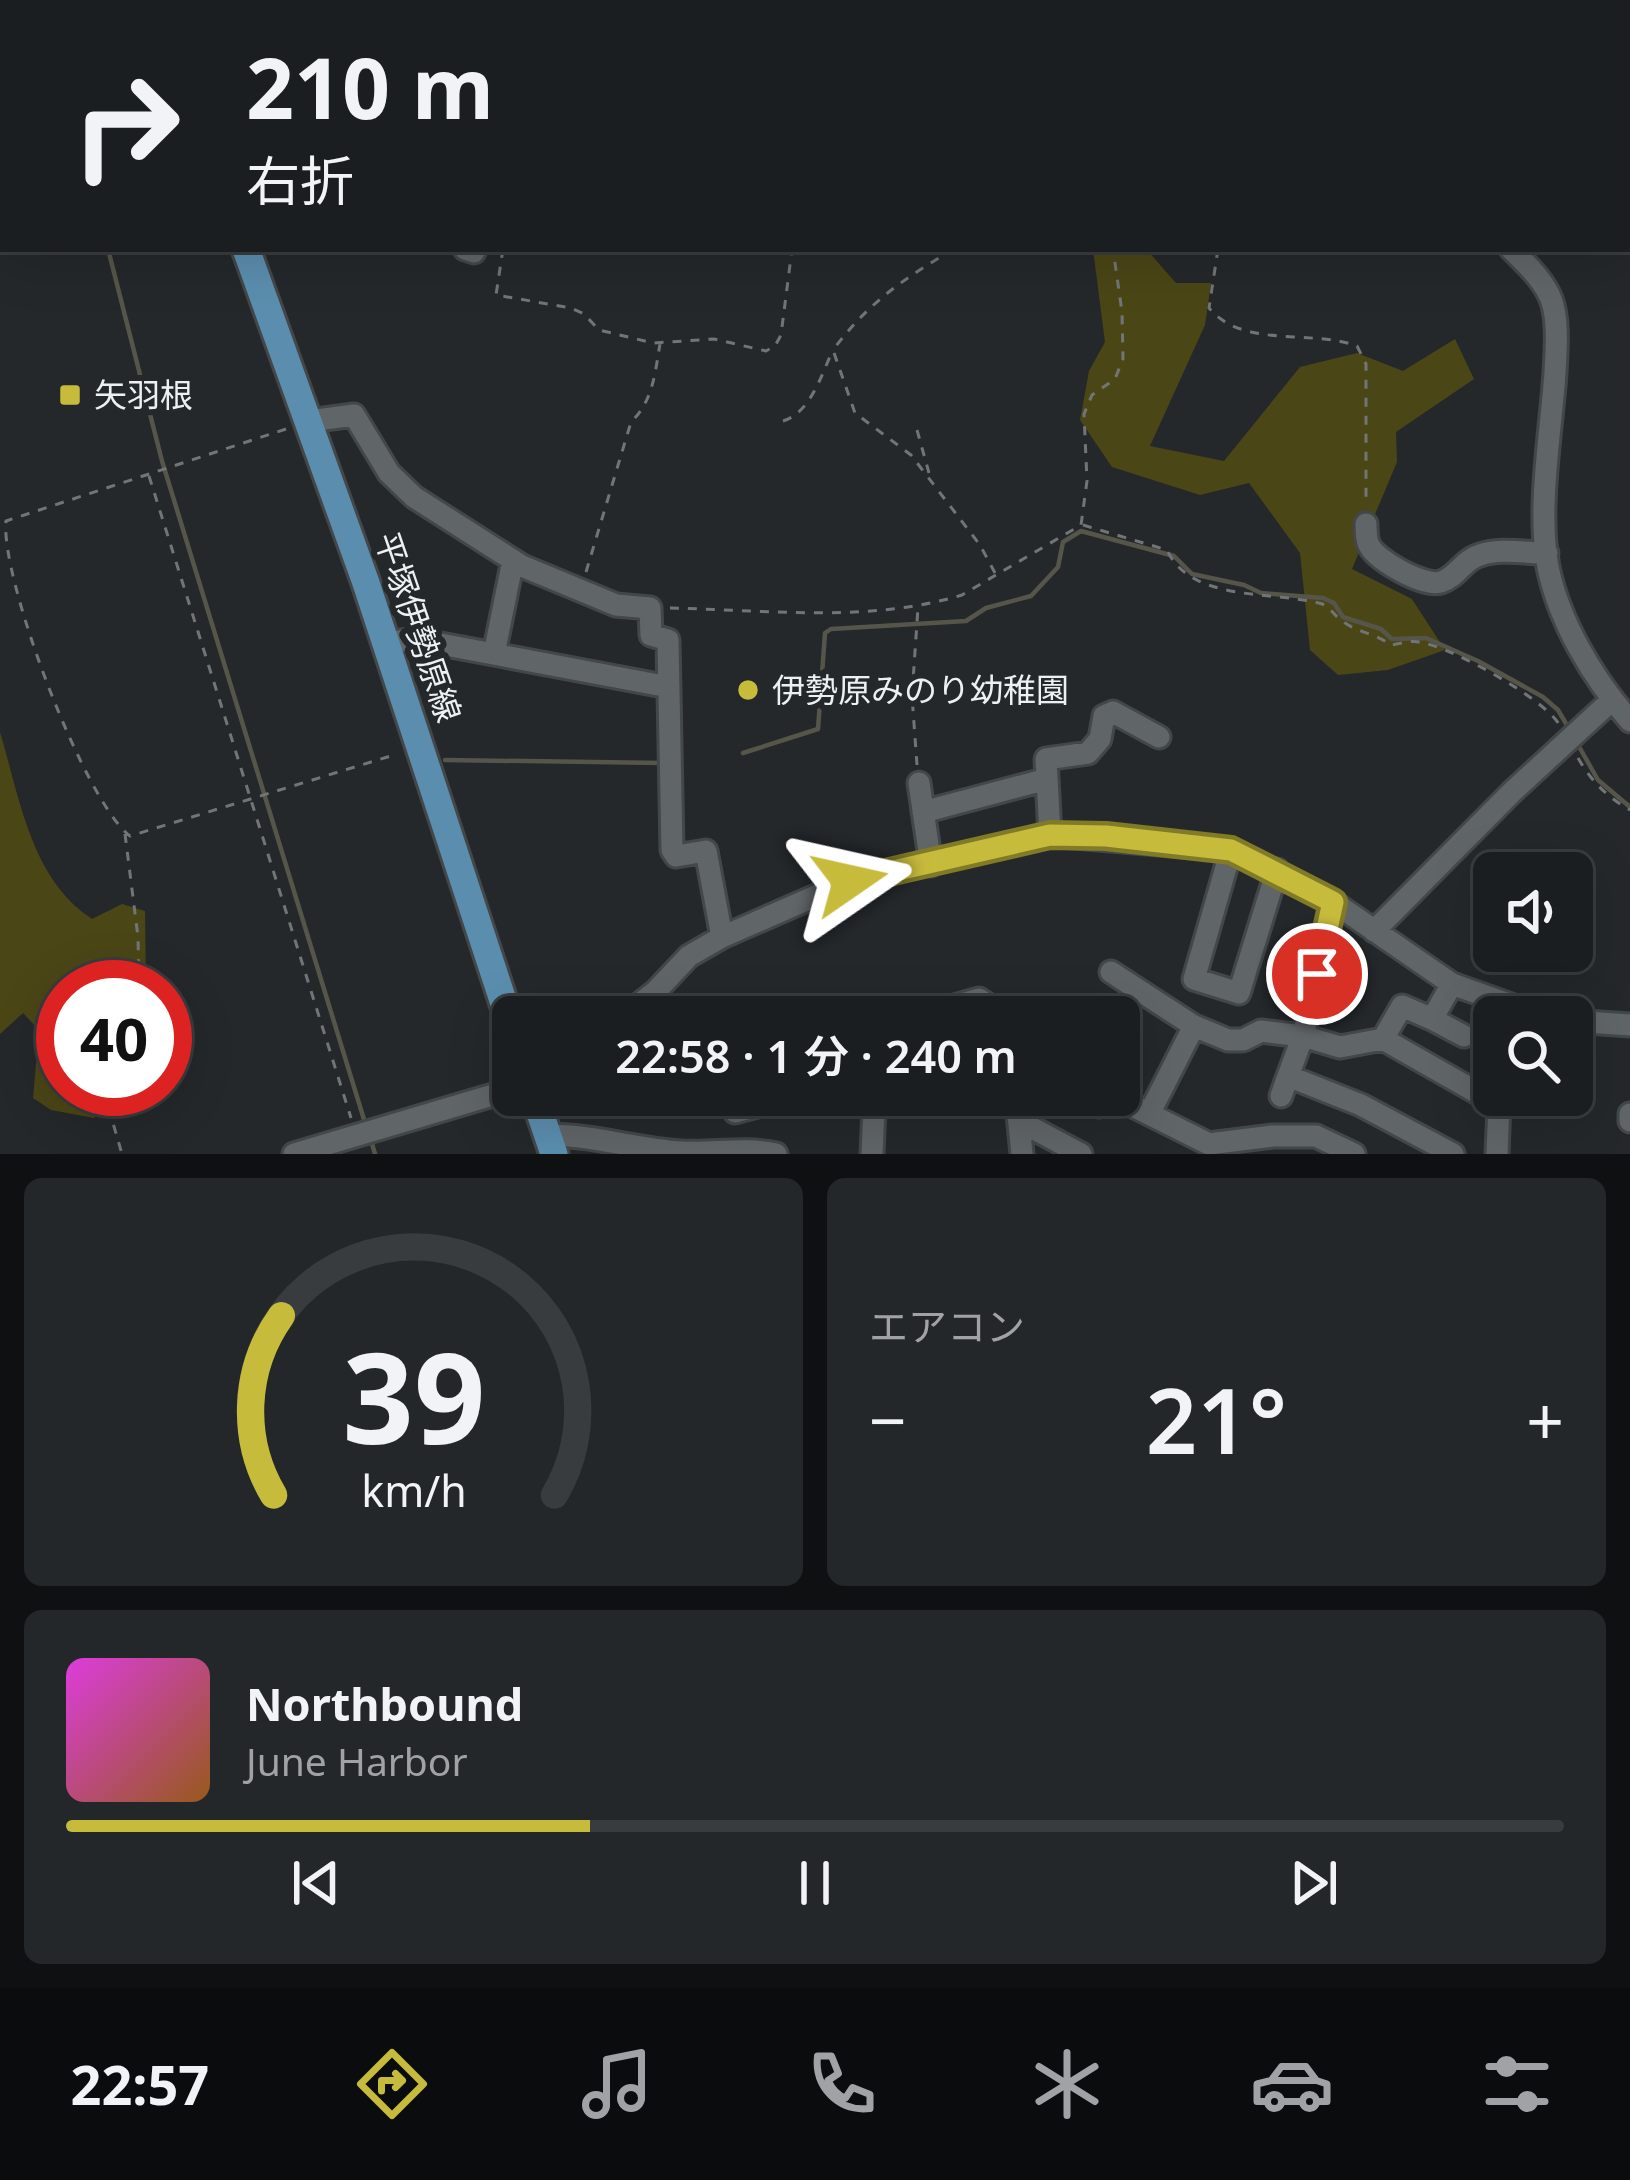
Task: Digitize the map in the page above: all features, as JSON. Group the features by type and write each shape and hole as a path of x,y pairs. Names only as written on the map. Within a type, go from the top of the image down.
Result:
{"main road":[{"name":"平塚伊勢原線","path":"247,252 422,747 502,996"}],"street":[{"path":"1514,252 1537,275 1552,301 1556,350 1546,515 1548,566 1568,627 1630,721"},
{"path":"309,421 354,415 388,473 458,525 513,560 579,592 616,605 650,608 651,635 668,640 672,850 676,856 706,851 722,937"},
{"path":"1366,524 1368,544 1376,554 1420,581 1436,584 1473,556 1547,553"},
{"path":"494,654 513,560"},
{"path":"386,643 414,640 669,687"},
{"path":"1374,931 1612,700"},
{"path":"1050,835 1046,759 1088,753 1100,739 1104,716 1113,712 1159,737"},
{"path":"923,812 1047,778"},
{"path":"919,783 931,865"},
{"path":"649,996 689,956 722,937 850,881 1050,835 1231,850 1333,902 1452,984 1480,996"},
{"path":"1231,850 1194,979 1239,993 1276,870"},
{"path":"1333,902 1303,1036 1284,1086 1361,1105 1453,1154"},
{"path":"1111,972 1194,1026 1228,1040 1243,1040 1261,1031 1340,1047 1383,1039 1499,1105 1497,1154"},
{"path":"1432,1018 1452,984"},
{"path":"1383,1039 1402,1006 1463,1036"},
{"path":"1593,1022 1630,1025"},
{"path":"1150,1114 1194,1026"},
{"path":"294,1154 492,1095"},
{"path":"1140,1109 1209,1144 1316,1136 1354,1154"},
{"path":"723,1150 735,1116"},
{"path":"872,1154 874,1116"},
{"path":"1020,1116 1022,1154"},
{"path":"1021,1122 1081,1154"},
{"path":"551,1144 577,1135 680,1152 776,1154"}],"path":[{"path":"503,252 496,295 571,308 584,314 599,331 660,342 714,339 766,351 776,346 781,334 792,252"},
{"path":"783,421 793,419 814,392 833,350 859,316 894,285 949,252"},
{"path":"1081,525 1087,482 1084,414 1092,395 1115,379 1123,359 1123,312 1113,252"},
{"path":"1217,252 1209,308 1216,317 1255,332 1342,340 1357,346 1366,364 1366,524"},
{"path":"579,592 631,422 644,410 654,384 660,342"},
{"path":"833,350 855,413 911,455 980,545 995,574"},
{"path":"138,960 125,834 79,763 27,637 2,539 6,521 309,421"},
{"path":"917,430 930,465 929,476"},
{"path":"152,476 356,1135"},
{"path":"650,608 861,612 919,605 962,595 1081,525 1167,550 1174,566 1190,580 1254,597 1320,603 1342,622 1377,634 1390,645 1418,641 1475,665 1537,699 1555,716 1590,780 1630,810"},
{"path":"919,605 912,695 919,783"},
{"path":"125,834 422,747"},
{"path":"113,1116 122,1154"}],"shaded area":[{"path":"1093,252 1149,252 1176,283 1211,283 1205,325 1150,446 1224,461 1300,367 1357,353 1403,371 1455,339 1474,379 1396,432 1397,462 1352,569 1412,599 1445,650 1388,670 1338,675 1310,650 1300,553 1249,483 1200,495 1112,467 1080,420 1089,371 1105,342"},
{"path":"0,732 31,836 55,882 92,919 122,904 145,911 146,960 36,960 36,1027 23,1013 0,1034"}],"waterway":[{"path":"109,252 162,461 366,1126"},
{"path":"743,753 818,729 825,633 831,629 966,621 986,608 1031,596 1058,567 1063,542 1081,531 1174,556 1192,574 1261,593 1323,598 1334,603 1343,617 1381,629 1392,639 1426,638 1543,697 1568,727"},
{"path":"1577,743 1598,780 1630,807"},
{"path":"445,760 662,763"},
{"path":"370,1137 375,1154"}],"place":[{"name":"矢羽根","path":"70,395"},
{"name":"伊勢原みのり幼稚園","path":"748,690"}],"route":[{"path":"850,881 1050,835 1106,836 1231,850 1333,902 1317,974"}]}
